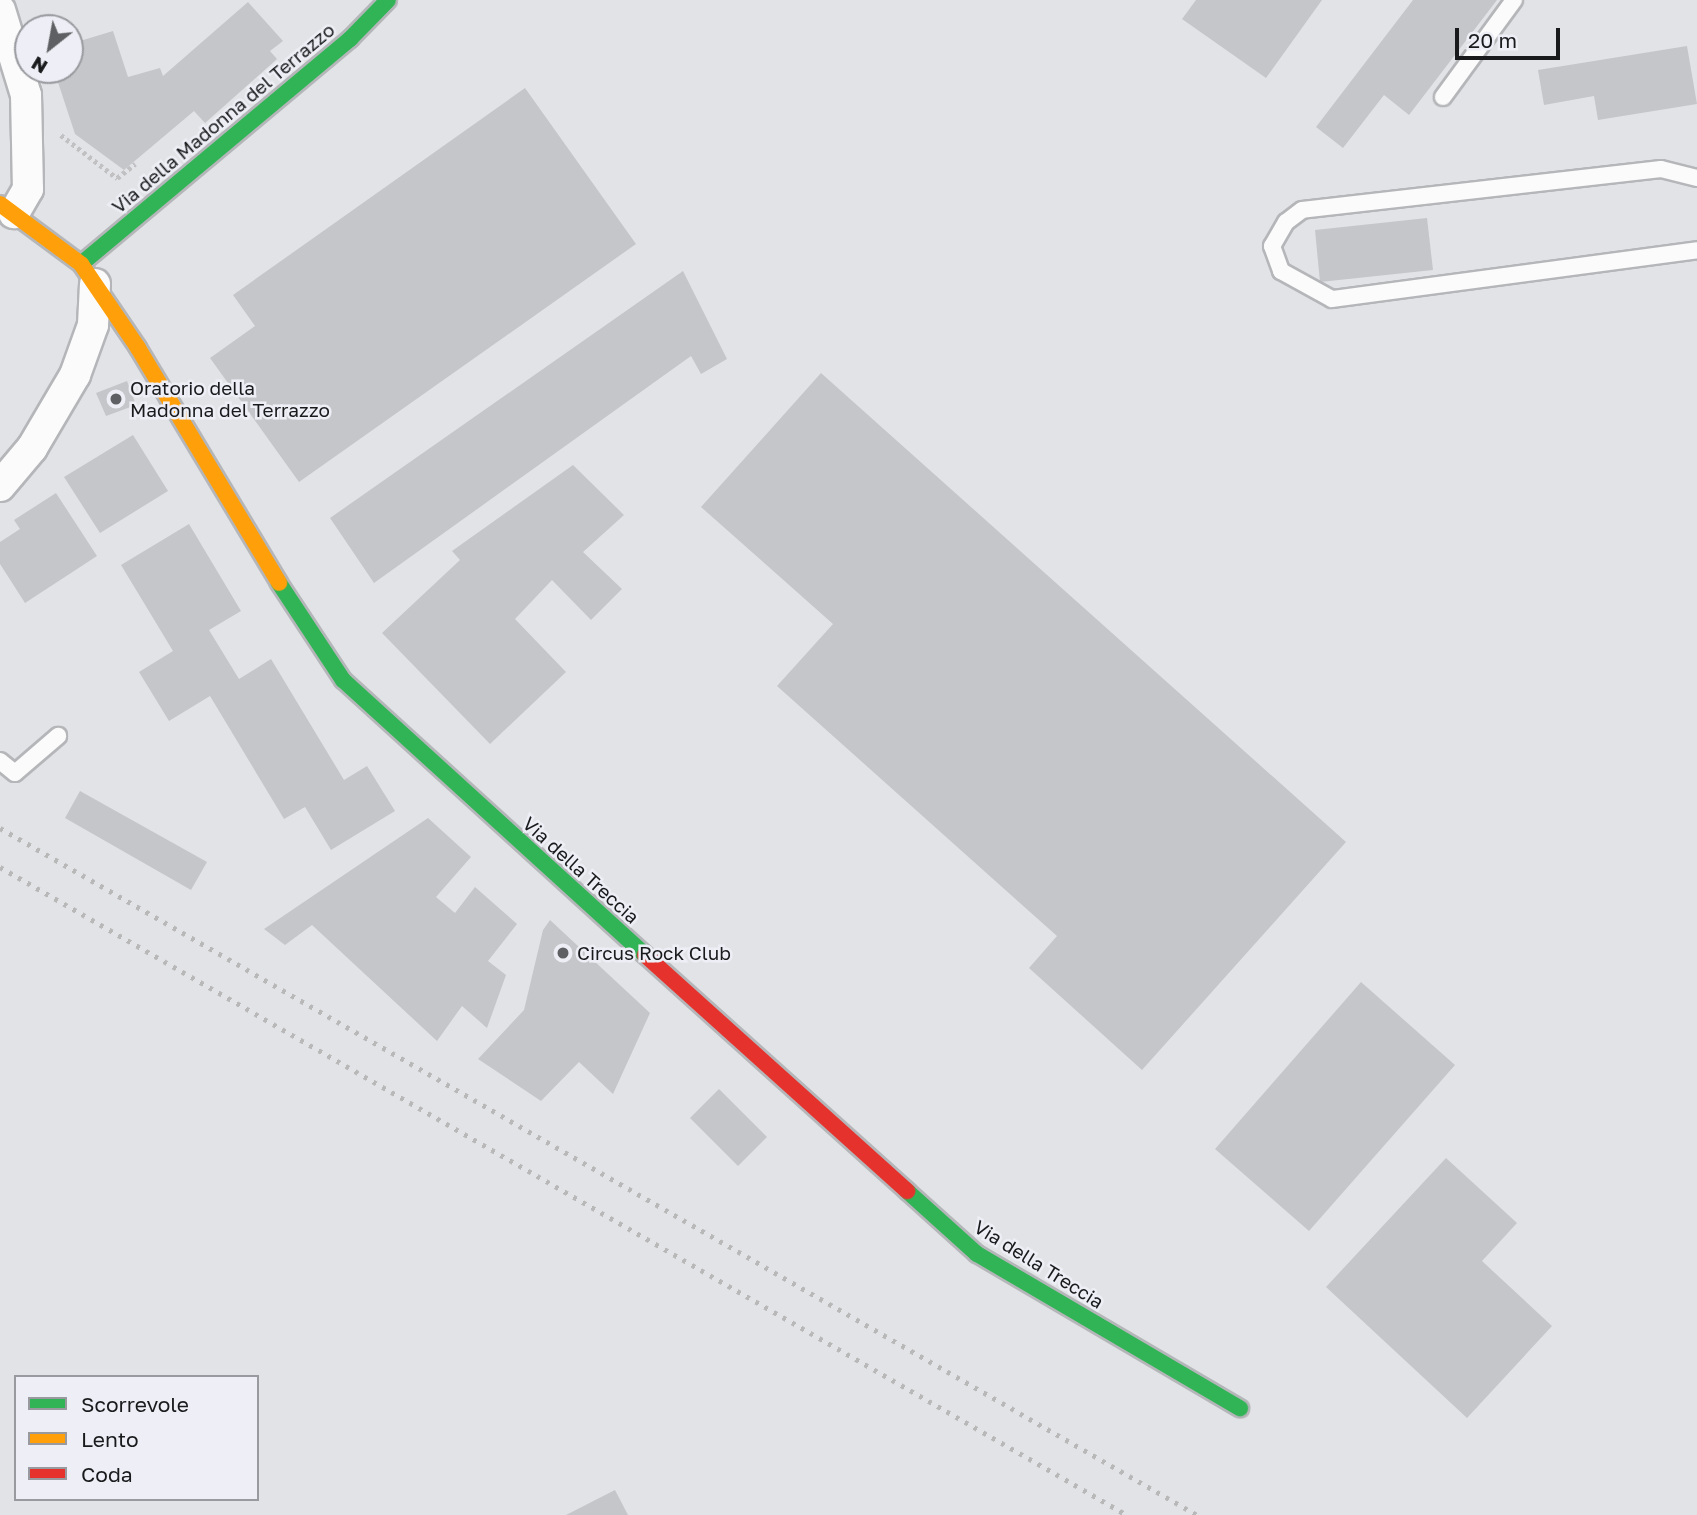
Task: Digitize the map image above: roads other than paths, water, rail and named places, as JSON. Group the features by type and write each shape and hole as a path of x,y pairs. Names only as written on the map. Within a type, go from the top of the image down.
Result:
{"street":[{"name":"Via della Madonna del Terrazzo","path":"88,274 350,39 388,0"},
{"path":"0,10 26,95 28,189 7,209"},
{"name":"Via della Treccia","path":"7,209 88,274 138,348 314,641 343,680 461,792 977,1254 1240,1408"},
{"path":"0,486 32,448 75,375 93,325 88,274"}],"lane":[{"path":"1443,97 1514,0"},
{"path":"1697,178 1661,169 1302,211 1286,222 1272,246 1281,271 1332,299 1697,250"},
{"path":"0,761 15,774 58,736"}],"railway":[{"path":"0,828 1197,1515"},
{"path":"0,867 1127,1515"}],"place":[{"name":"Oratorio della Madonna del Terrazzo","path":"116,399"},
{"name":"Circus Rock Club","path":"563,953"}]}
